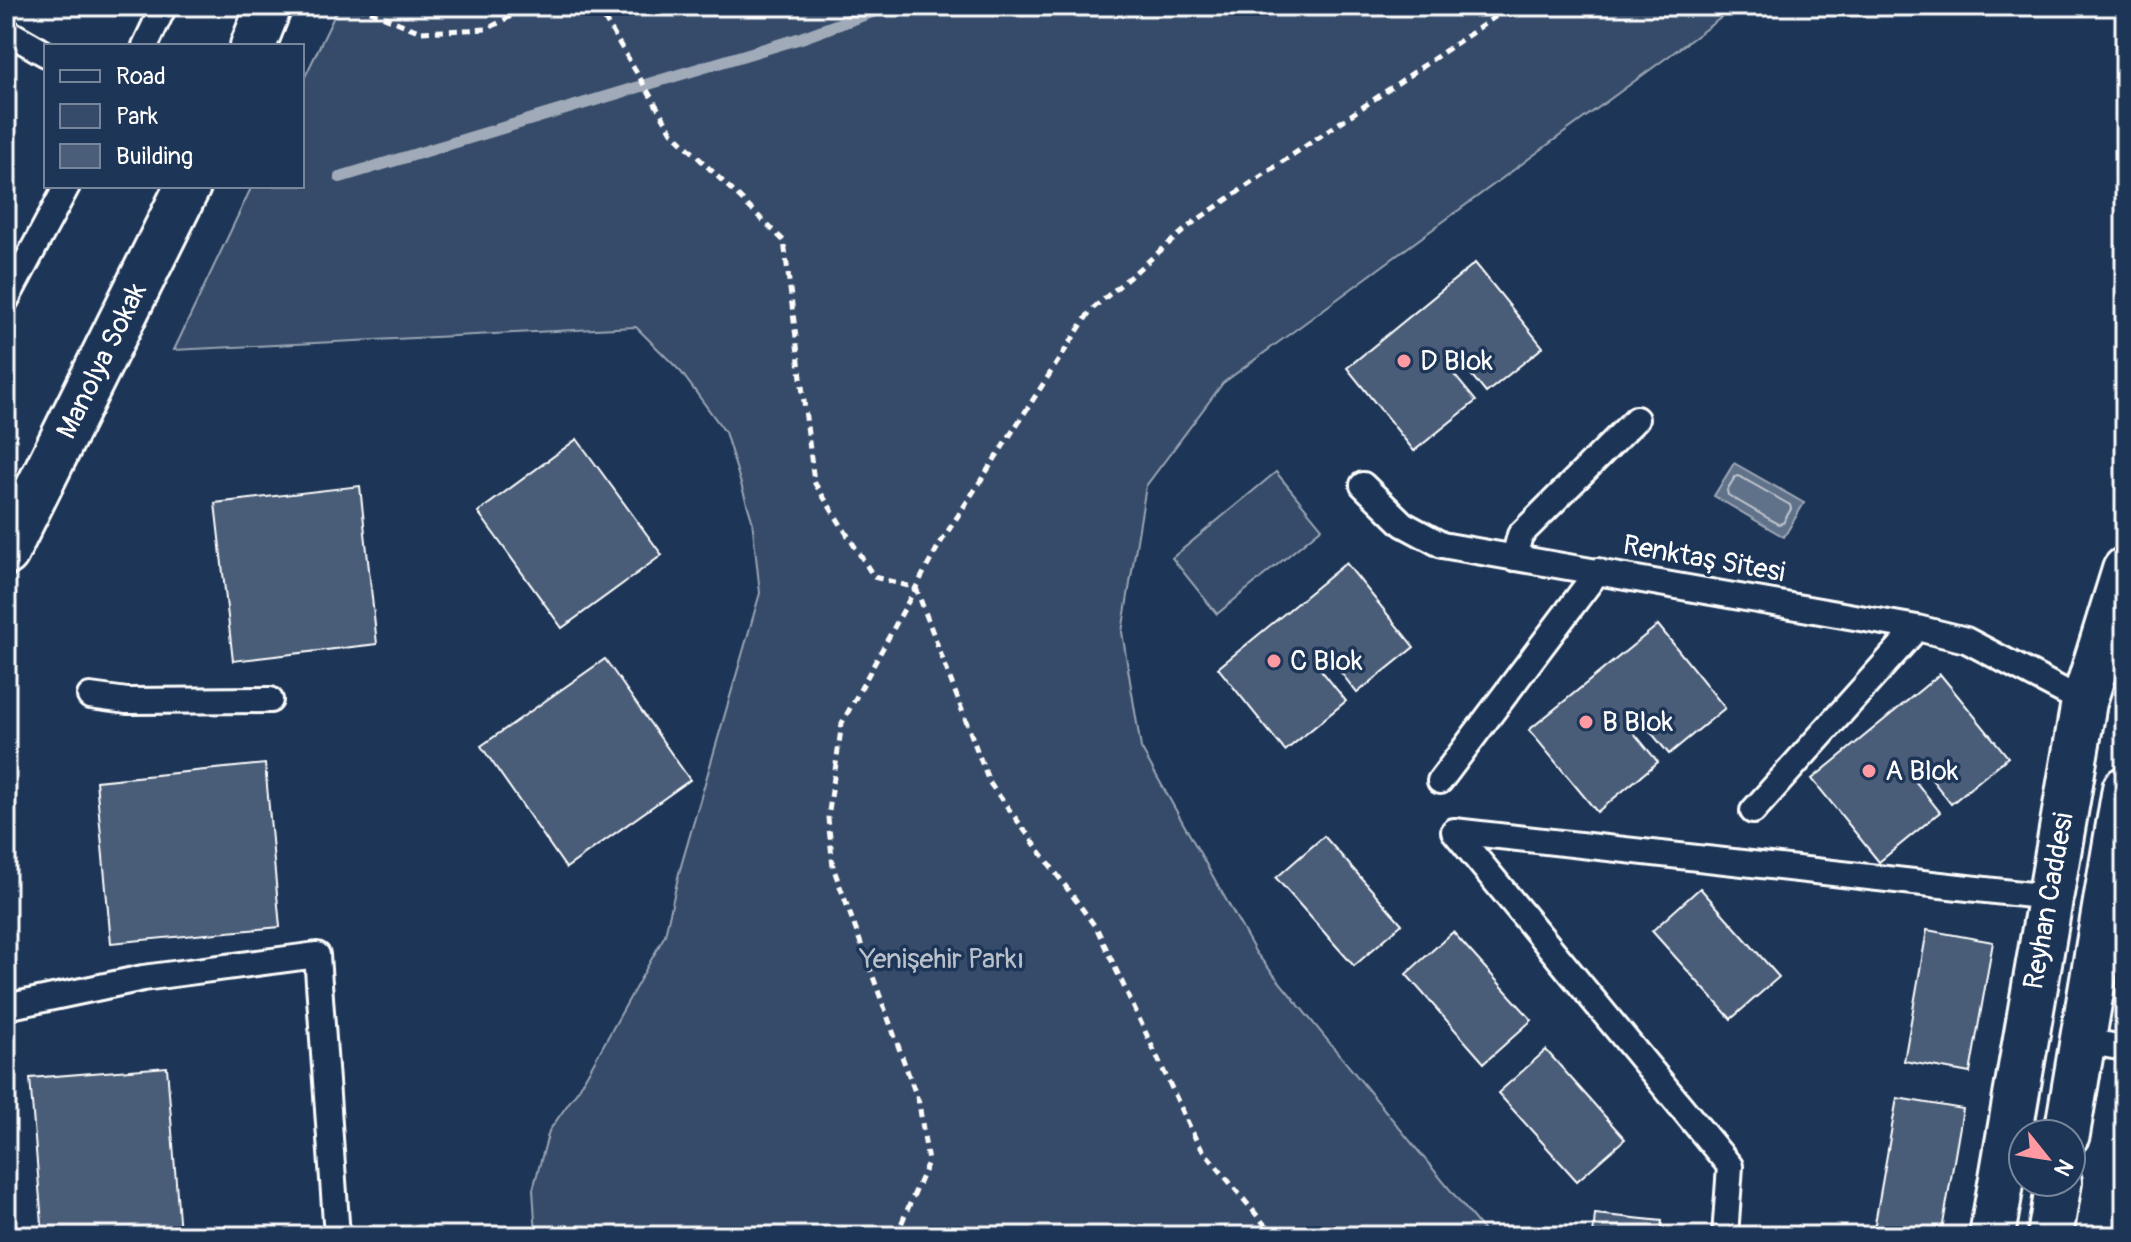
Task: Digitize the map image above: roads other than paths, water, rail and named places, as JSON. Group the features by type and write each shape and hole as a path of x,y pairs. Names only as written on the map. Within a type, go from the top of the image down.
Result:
{"main road":[{"path":"254,44 269,6"},
{"name":"Manolya Sokak","path":"9,545 187,188"},
{"name":"Reyhan Caddesi","path":"1992,1236 2084,702 2125,570"},
{"name":"Reyhan Caddesi","path":"2070,1118 2125,789"},
{"path":"2026,1029 2083,1041"},
{"path":"2050,1236 2056,1198"}],"lane":[{"path":"146,44 164,6"},
{"path":"6,31 44,53"},
{"path":"6,300 66,188"},
{"path":"1514,558 1520,535 1636,419"},
{"path":"1363,485 1403,524 1442,545 1598,571"},
{"name":"Renktaş Sitesi","path":"1440,781 1598,571 1917,628 1966,640 2084,702"},
{"path":"1753,811 1917,628"},
{"path":"90,696 127,701 270,700"},
{"path":"1725,1236 1730,1166 1454,831 2049,897"},
{"path":"6,1007 143,978 317,955 337,1236"},
{"path":"2083,1041 2125,1048"}],"water":[{"path":"1734,463 1804,503 1784,537 1714,496"}],"waterway":[{"path":"340,177 801,38 888,6"}],"place":[{"name":"D Blok","path":"1404,361"},
{"name":"C Blok","path":"1274,661"},
{"name":"B Blok","path":"1586,722"},
{"name":"A Blok","path":"1869,771"}],"park label":[{"name":"Yenişehir Parkı","path":"942,959"}]}
